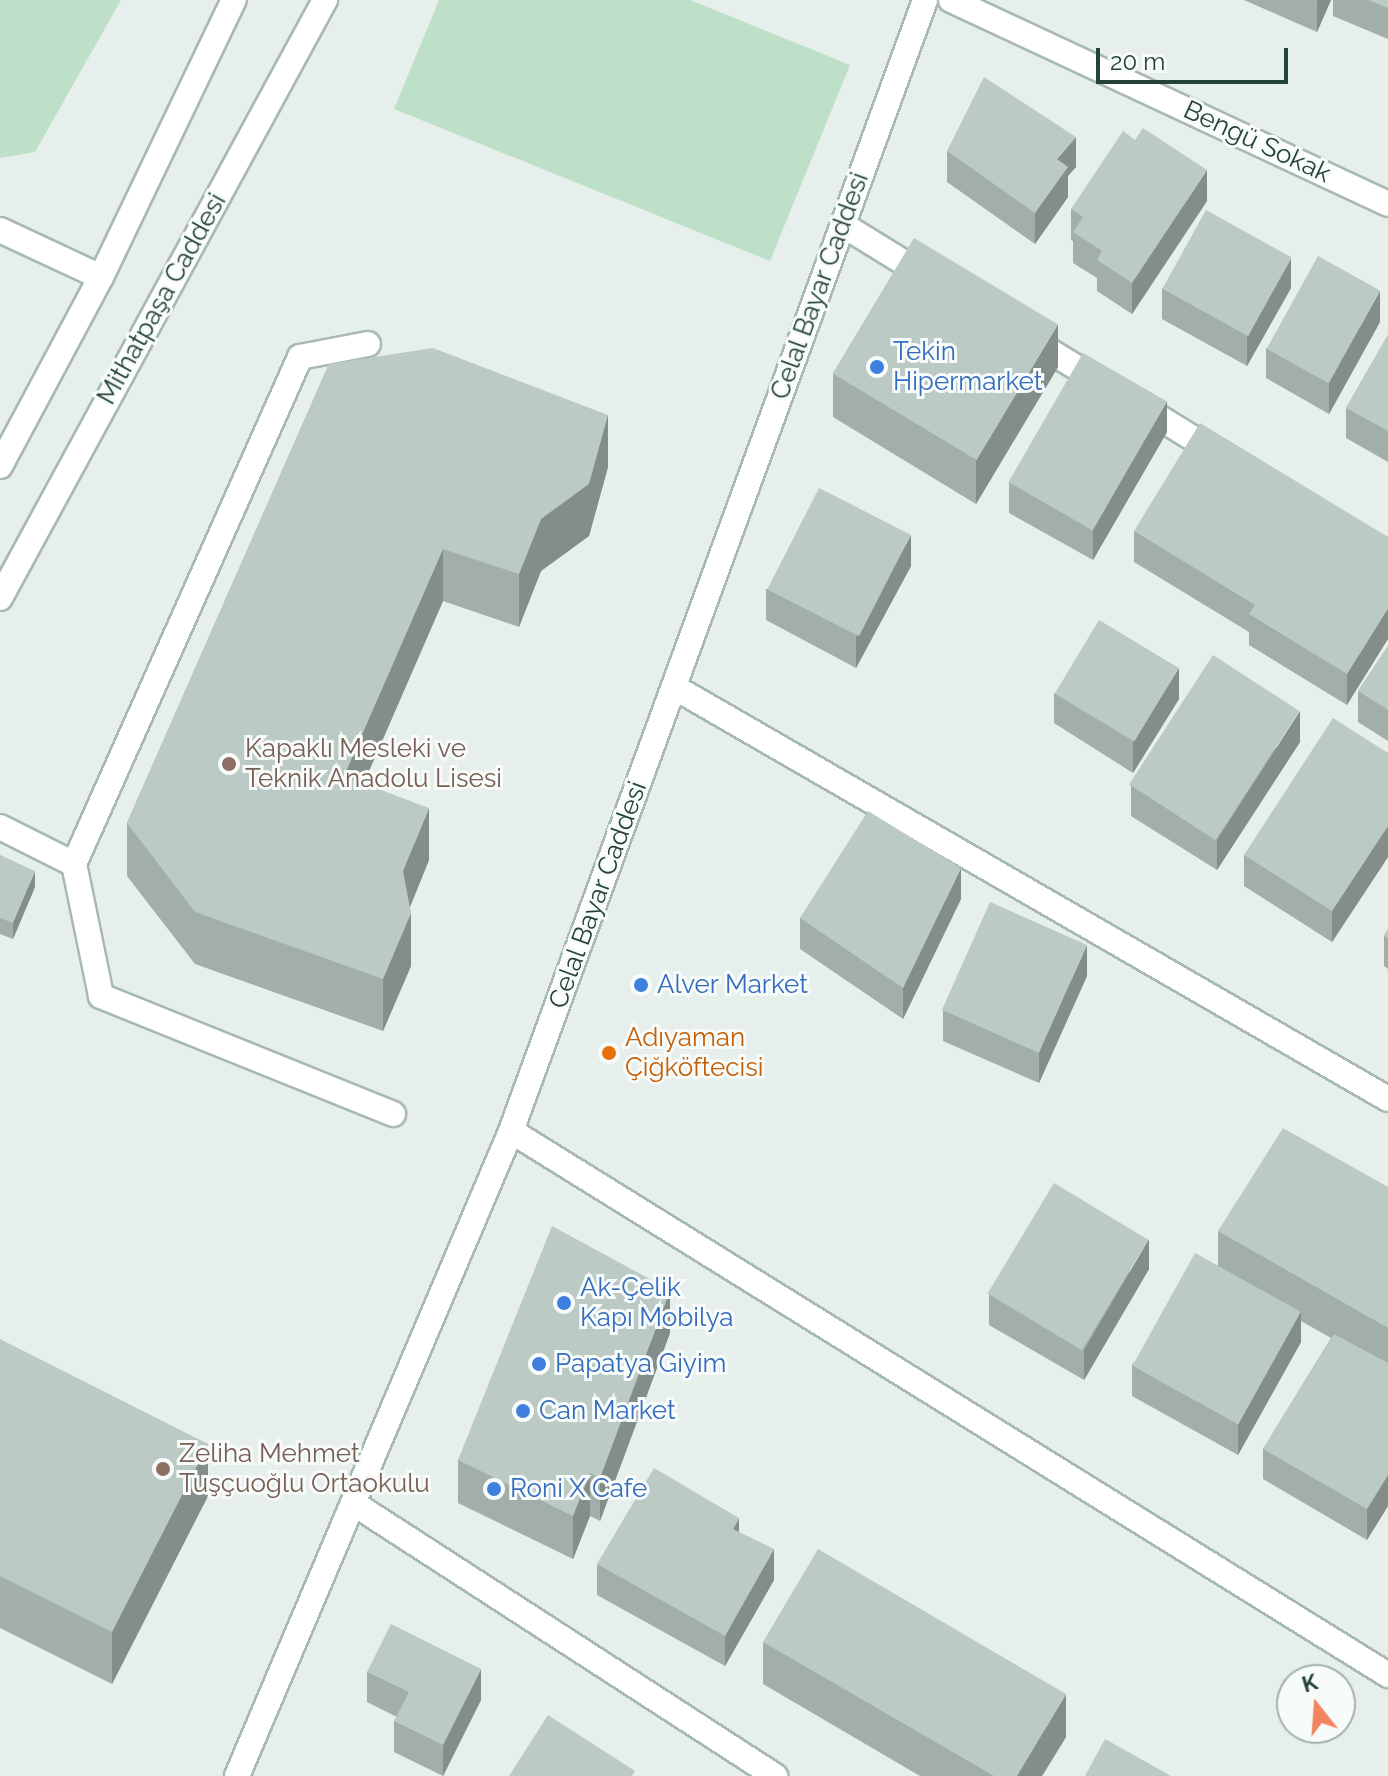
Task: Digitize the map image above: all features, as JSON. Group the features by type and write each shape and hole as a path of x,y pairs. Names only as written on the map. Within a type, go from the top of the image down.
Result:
{"street":[{"path":"0,466 101,277 234,0"},
{"name":"Mithatpaşa Caddesi","path":"0,598 325,0"},
{"name":"Celal Bayar Caddesi","path":"237,1776 511,1131 925,0"},
{"name":"Bengü Sokak","path":"951,0 1388,204"},
{"path":"843,225 952,291"},
{"path":"0,230 101,277"},
{"path":"1006,325 1238,466"},
{"path":"368,344 300,357 74,864 101,996 393,1114"},
{"path":"674,687 1388,1099"},
{"path":"0,827 74,864"},
{"path":"511,1131 1388,1675"},
{"path":"353,1503 775,1776"}],"green space":[{"path":"0,0 121,0 35,152 0,158"},
{"path":"439,0 690,0 850,65 770,261 394,109"}],"building":[{"path":"1368,0 1388,0 1388,8"},
{"path":"984,77 1076,137 1057,159 1068,167 1035,213 947,151"},
{"path":"1143,128 1207,170 1132,283 1097,260 1102,251 1073,232 1083,217 1071,209 1123,131 1135,140"},
{"path":"1206,210 1292,258 1248,336 1162,289"},
{"path":"914,238 1058,325 977,460 833,373"},
{"path":"1318,256 1380,290 1329,383 1267,349"},
{"path":"1388,335 1388,431 1346,408"},
{"path":"433,348 608,415 589,484 541,519 519,574 443,549 344,776 429,808 403,871 411,913 383,979 195,912 127,823 329,364"},
{"path":"1083,353 1167,402 1093,531 1008,482"},
{"path":"1200,423 1388,537 1388,608 1347,674 1249,614 1255,605 1134,531"},
{"path":"819,488 911,535 859,636 767,590"},
{"path":"1099,620 1179,668 1134,742 1055,694"},
{"path":"1388,646 1388,710 1358,691"},
{"path":"1213,655 1299,711 1216,840 1129,784"},
{"path":"1333,718 1388,753 1388,826 1332,911 1244,855"},
{"path":"868,811 961,868 903,988 800,918"},
{"path":"0,855 35,871 13,923 0,918"},
{"path":"990,902 1087,945 1039,1053 942,1010"},
{"path":"1283,1128 1388,1187 1388,1328 1218,1231"},
{"path":"1054,1183 1148,1240 1082,1350 988,1294"},
{"path":"552,1226 670,1290 600,1478 590,1473 573,1516 458,1460"},
{"path":"1195,1253 1301,1312 1238,1424 1132,1366"},
{"path":"1334,1334 1388,1363 1388,1475 1367,1509 1263,1449"},
{"path":"0,1339 208,1444 112,1632 0,1576"},
{"path":"654,1468 739,1518 733,1529 774,1549 725,1636 597,1564"},
{"path":"818,1549 1066,1694 1017,1776 994,1776 763,1642"},
{"path":"391,1624 481,1669 443,1745 394,1721 409,1692 367,1672"},
{"path":"548,1715 635,1771 632,1776 509,1776"},
{"path":"1105,1739 1171,1776 1085,1776"}],"place":[{"name":"Tekin Hipermarket","path":"877,367"},
{"name":"Kapaklı Mesleki ve Teknik Anadolu Lisesi","path":"229,764"},
{"name":"Alver Market","path":"641,985"},
{"name":"Adıyaman Çiğköftecisi","path":"609,1053"},
{"name":"Ak-Çelik Kapı Mobilya","path":"564,1303"},
{"name":"Papatya Giyim","path":"539,1364"},
{"name":"Can Market","path":"523,1411"},
{"name":"Zeliha Mehmet Tuşçuoğlu Ortaokulu","path":"163,1469"},
{"name":"Roni X Cafe","path":"494,1489"}]}
